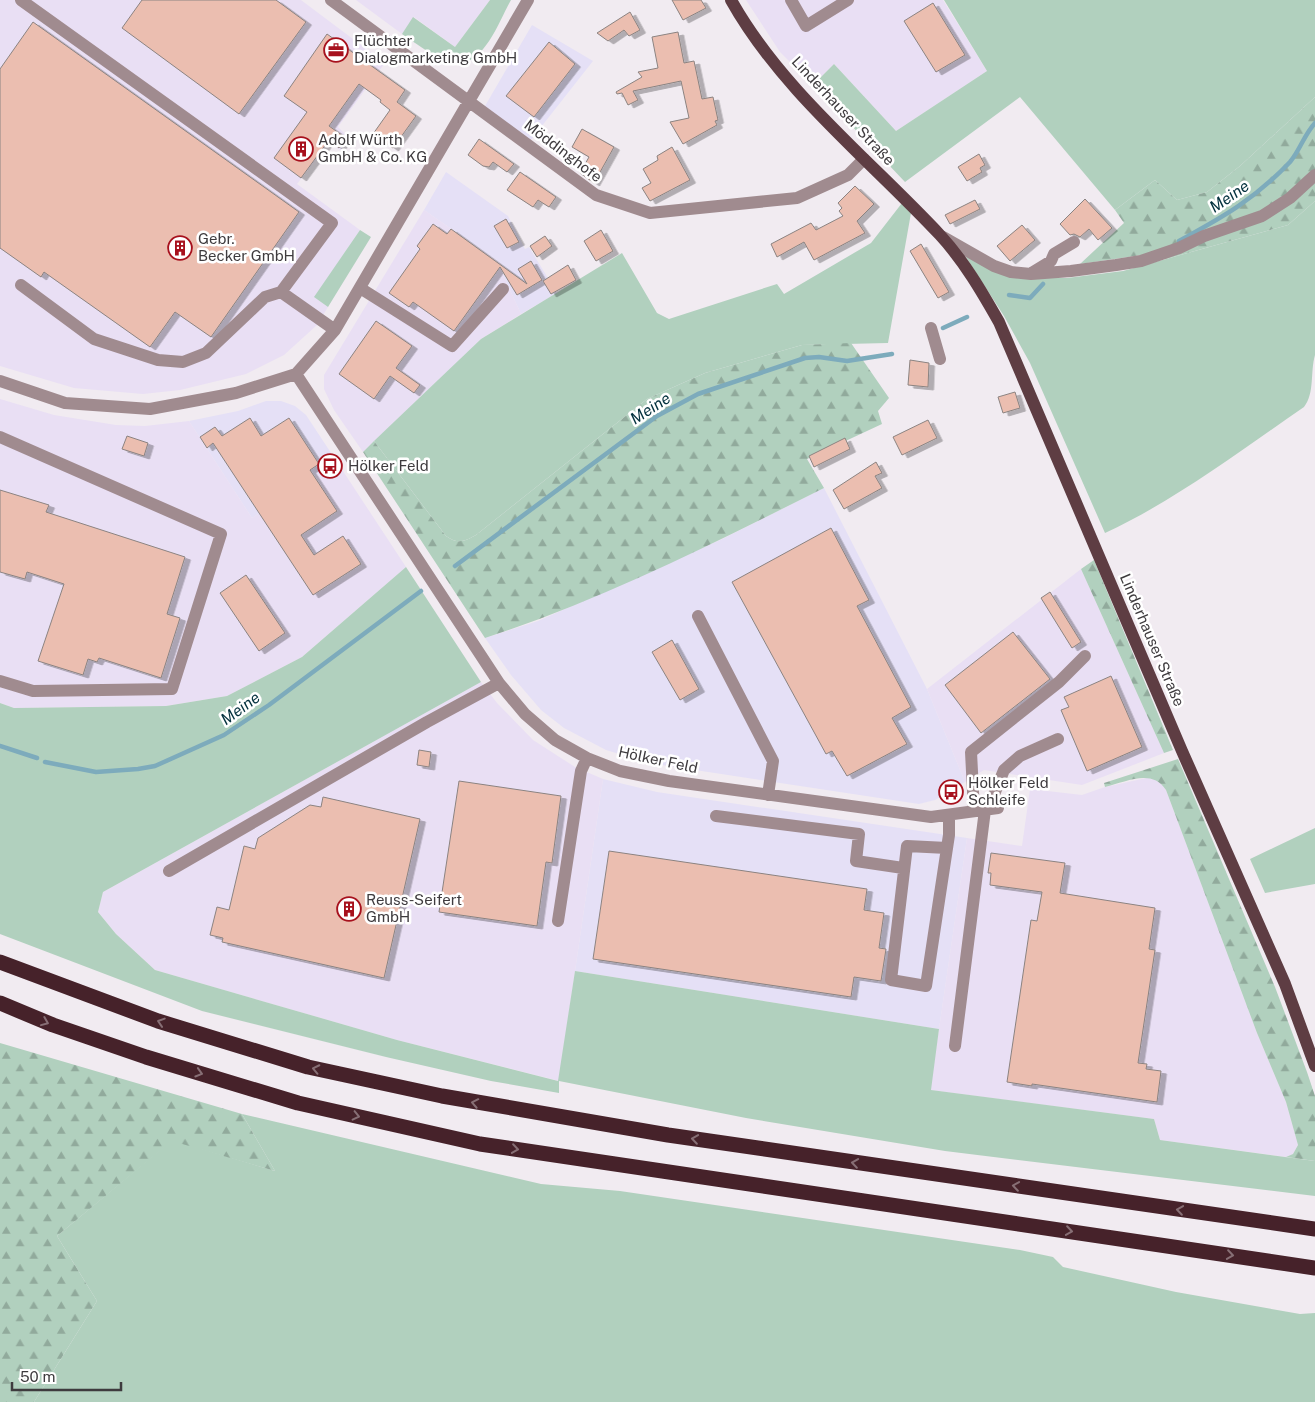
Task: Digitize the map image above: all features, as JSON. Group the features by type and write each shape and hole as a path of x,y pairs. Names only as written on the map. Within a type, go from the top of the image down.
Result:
{"highway":[{"path":"0,962 158,1021 290,1062 442,1096 668,1136 1315,1229"},
{"path":"0,1003 53,1025 298,1103 480,1144 1315,1268"}],"main road":[{"name":"Linderhauser Straße","path":"731,0 744,24 800,92 941,236 974,279 1000,322 1182,751 1285,984 1315,1066"}],"street":[{"path":"21,0 332,223 281,292 265,297 206,353 183,362 158,360 94,340 21,285"},
{"name":"Möddinghofe","path":"331,0 469,100 596,196 650,213 797,198 848,175 864,159"},
{"path":"0,381 66,403 150,409 236,394 296,374 335,330 528,0"},
{"path":"791,0 806,26 848,0"},
{"name":"Linderhauser Straße","path":"941,236 994,266 1011,272 1031,274 1124,264 1179,248 1204,236 1262,216 1290,198 1315,175"},
{"path":"1031,274 1057,260 1054,254 1074,242"},
{"path":"360,288 452,346 503,289"},
{"path":"281,292 335,330"},
{"path":"931,328 940,359"},
{"name":"Hölker Feld","path":"296,374 499,683 524,714 555,740 587,758 620,770 669,781 931,817 986,809"},
{"path":"0,437 221,534 172,689 33,691 0,681"},
{"path":"698,616 773,761 768,794"},
{"path":"986,809 971,752 1059,682 1085,656"},
{"path":"169,871 418,727 499,683"},
{"path":"955,1046 986,809 1004,770 1020,756 1058,739"},
{"path":"558,921 581,771 587,758"},
{"path":"947,848 907,846 890,980 926,986 947,848 949,815"},
{"path":"716,816 859,834 856,861 903,868"}],"shaded area":[{"name":"Gebr. Becker GmbH","path":"0,0 301,0 377,57 380,54 387,60 338,127 349,138 341,150 328,144 297,184 360,230 315,297 328,307 317,325 284,355 246,374 180,390 143,394 74,388 0,366"},
{"path":"356,0 490,0 455,47 414,17 402,34"},
{"path":"746,0 943,0 987,71 896,131 834,64 813,85 780,52"},
{"path":"532,25 593,61 530,141 485,106"},
{"path":"446,172 508,216 525,249 529,247 557,293 521,314 504,277 502,264 424,210"},
{"path":"424,210 502,264 504,277 521,314 481,339 363,452 334,410 324,389 324,375"},
{"path":"0,399 54,415 116,425 145,426 189,421 252,518 337,462 406,567 302,657 227,696 166,706 14,708 0,703"},
{"path":"266,401 281,401 295,406 306,415 337,462 252,518 189,421 238,411"},
{"path":"824,488 927,689 965,782 935,800 919,804 649,763 606,750 564,728 541,710 511,675 485,638 538,621 720,540"},
{"path":"1081,569 1164,753 1082,785 984,770 965,782 927,689"},
{"path":"481,682 497,703 533,740 575,767 603,779 559,1081 397,1040 155,970 116,934 98,912 103,892"},
{"path":"1151,777 1161,782 1166,790 1257,1033 1286,1102 1298,1145 1293,1154 1286,1157 1160,1140 1154,1119 930,1090 967,838 1022,846 1030,789 1082,795 1105,787"},
{"path":"603,779 657,792 967,838 939,1029 575,971"}],"green space":[{"path":"490,0 511,0 490,40 475,57 466,62 456,64 443,60 402,34 413,17 455,47"},
{"path":"944,0 1315,0 1315,97 1240,166 1207,192 1177,200 1155,180 1115,210 1020,97 905,182 813,85 834,64 896,131 987,71"},
{"path":"1315,97 1315,201 1288,225 1166,259 1142,255 1080,264 1124,223 1115,210 1155,180 1177,200 1207,192 1240,166"},
{"path":"1315,201 1315,355 1310,395 1304,407 1232,458 1157,506 1105,533 1030,363 1004,316 962,251 1034,277 1067,278 1123,271 1288,225"},
{"path":"902,203 911,213 888,343 802,345 705,373 647,399 476,535 468,539 457,541 446,536 374,441 481,339 622,253 657,313 669,319 777,284 784,294 871,243"},
{"path":"360,230 371,237 328,307 314,297"},
{"path":"851,343 889,398 878,411 882,424 807,459 824,488 699,550 615,588 529,623 485,638 363,452 374,441 446,536 457,541 464,541 476,535 647,399 705,373 802,345"},
{"path":"1094,560 1173,750 1164,753 1081,569"},
{"path":"406,567 481,682 103,892 98,912 116,934 155,970 397,1040 558,1081 575,971 939,1029 931,1090 1154,1119 1160,1140 1315,1161 1315,1196 945,1151 746,1118 559,1081 559,1093 491,1081 202,1011 0,934 0,703 14,708 166,706 227,696 302,657"},
{"path":"1178,759 1275,987 1307,1072 1315,1096 1315,1161 1286,1157 1293,1154 1298,1145 1286,1102 1257,1033 1166,790 1160,783 1146,778 1138,778 1105,787 1104,783"},
{"path":"1315,828 1315,884 1265,893 1250,859"},
{"path":"0,1043 242,1114 275,1171 172,1141 57,1236 97,1301 34,1402 0,1402"},
{"path":"242,1114 541,1184 620,1191 1020,1250 1053,1257 1063,1267 1176,1292 1300,1314 1315,1313 1315,1402 34,1402 97,1301 57,1236 172,1140 275,1171"}],"building":[{"path":"142,0 276,0 306,22 239,114 122,28"},
{"path":"672,0 701,0 706,8 683,20"},
{"path":"933,3 965,55 936,72 904,21"},
{"path":"630,12 640,30 629,36 624,30 608,41 597,33"},
{"path":"33,22 299,212 211,337 175,312 150,347 44,272 41,277 0,248 0,69"},
{"path":"678,32 684,63 694,61 702,99 713,97 718,120 715,121 717,125 683,144 670,122 689,118 681,81 633,91 638,100 628,105 622,93 617,94 616,92 642,77 638,72 658,68 652,37"},
{"path":"327,34 405,90 397,102 416,116 393,148 373,134 390,110 380,102 381,100 359,84 329,126 346,138 339,148 329,140 301,178 274,158 307,112 284,96"},
{"path":"549,42 575,64 534,117 506,96"},
{"path":"582,129 614,147 594,183 580,173 589,157 572,147"},
{"path":"479,139 514,164 507,172 493,162 489,167 483,166 468,155"},
{"path":"672,147 690,180 650,201 642,188 651,183 643,169 658,160 657,156"},
{"path":"979,154 985,165 980,168 982,172 967,181 958,167"},
{"path":"520,172 556,197 549,207 538,200 533,207 507,190"},
{"path":"855,186 874,204 857,221 865,233 814,260 804,242 777,257 771,244 811,223 816,230 843,216 839,211 842,208 838,203"},
{"path":"1085,199 1112,228 1098,240 1089,229 1080,237 1074,234 1070,235 1060,224"},
{"path":"975,200 980,209 950,224 945,215"},
{"path":"506,219 519,242 507,248 494,226"},
{"path":"433,224 447,234 451,229 527,284 518,269 531,261 542,280 517,295 500,267 454,331 413,302 409,307 389,293 420,249 417,246"},
{"path":"1022,225 1035,240 1010,261 997,246"},
{"path":"601,230 613,251 596,261 584,241"},
{"path":"545,236 552,246 537,257 530,246"},
{"path":"921,244 949,292 938,298 910,251"},
{"path":"568,265 576,280 551,294 543,281"},
{"path":"376,321 412,346 396,368 420,385 414,393 390,376 374,399 339,374"},
{"path":"910,360 929,363 928,387 908,385"},
{"path":"1015,392 1020,408 1003,413 998,397"},
{"path":"250,418 261,436 289,418 319,464 310,470 337,511 301,535 314,555 343,536 361,564 313,595 213,443 207,448 200,437 215,427 222,436"},
{"path":"928,420 937,438 902,455 893,437"},
{"path":"127,436 148,443 144,456 122,449"},
{"path":"845,438 850,449 814,467 809,456"},
{"path":"876,462 882,473 875,476 882,488 844,509 833,490"},
{"path":"0,490 49,505 46,512 185,557 167,614 180,618 161,678 99,658 97,662 88,659 83,675 38,661 64,584 27,572 25,579 0,572"},
{"path":"831,528 869,600 857,606 911,707 892,718 907,744 847,776 832,751 826,754 732,582"},
{"path":"246,575 285,633 259,651 220,593"},
{"path":"1050,592 1081,642 1072,648 1041,598"},
{"path":"1013,632 1050,679 981,733 945,685"},
{"path":"672,640 699,689 680,700 652,652"},
{"path":"1111,676 1142,747 1087,771 1061,710 1069,707 1064,697"},
{"path":"419,750 431,752 429,767 417,765"},
{"path":"459,781 561,796 552,863 546,862 537,926 439,912"},
{"name":"Reuss-Seifert GmbH","path":"323,797 420,819 384,978 222,942 223,938 210,935 217,907 229,910 244,846 255,849 258,838 310,805 321,807"},
{"path":"609,851 867,889 864,910 884,913 879,948 886,949 881,981 854,977 851,997 593,959"},
{"path":"991,853 1065,863 1060,893 1155,908 1149,949 1155,950 1138,1063 1147,1064 1146,1069 1161,1071 1157,1102 1007,1082 1031,920 1037,921 1042,892 990,885 991,873 988,873"}],"waterway":[{"name":"Meine","path":"1179,241 1224,215 1264,187 1290,162 1315,123"},
{"name":"Meine","path":"1009,295 1030,298 1043,284"},
{"name":"Meine","path":"943,328 967,317"},
{"name":"Meine","path":"455,566 657,416 698,394 805,358 819,357 847,361 892,354"},
{"name":"Meine","path":"45,762 96,772 138,769 155,766 224,735 269,705 421,591"},
{"name":"Meine","path":"0,746 37,758"}],"place":[{"name":"Flüchter Dialogmarketing GmbH","path":"336,50"},
{"name":"Adolf Würth GmbH & Co. KG","path":"301,149"},
{"name":"Gebr. Becker GmbH","path":"180,248"},
{"name":"Hölker Feld","path":"330,466"},
{"name":"Hölker Feld Schleife","path":"951,792"},
{"name":"Reuss-Seifert GmbH","path":"349,909"}]}
